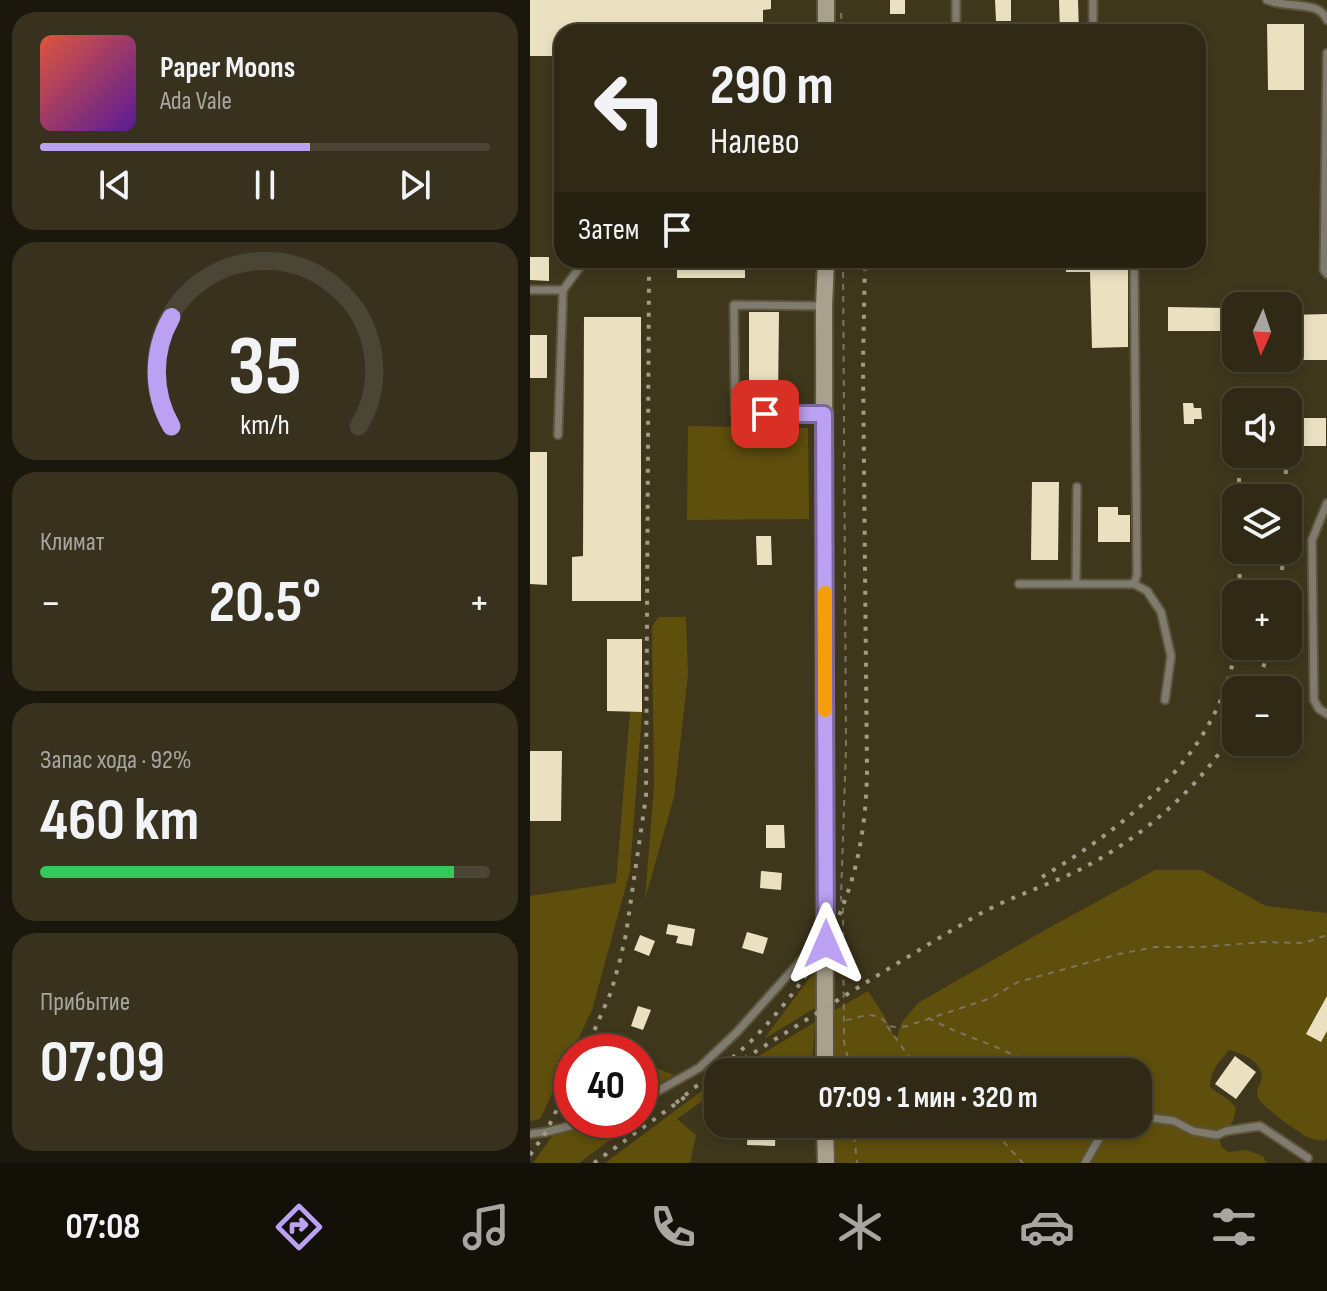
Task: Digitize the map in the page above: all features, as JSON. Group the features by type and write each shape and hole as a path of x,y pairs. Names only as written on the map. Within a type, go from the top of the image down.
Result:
{"street":[{"path":"826,0 826,24"},
{"path":"825,1058 826,268"},
{"path":"825,1138 826,1163"}],"lane":[{"path":"956,0 956,24"},
{"path":"1093,0 1093,24"},
{"path":"1267,0 1277,4 1316,5 1324,11 1327,20"},
{"path":"1327,53 1324,270 1327,274"},
{"path":"558,435 563,290 579,268"},
{"path":"1134,268 1137,575 1134,584"},
{"path":"530,290 563,290"},
{"path":"824,306 734,305 735,414 824,414"},
{"path":"1076,584 1077,487"},
{"path":"1327,503 1312,540 1314,700 1319,709 1327,714"},
{"path":"1019,584 1134,584 1147,591 1161,612 1171,656 1165,700"},
{"path":"658,1091 699,1068 737,1032 826,933"},
{"path":"1152,1118 1174,1121 1193,1131 1217,1135 1260,1126 1308,1158"},
{"path":"530,1134 554,1130"},
{"path":"1085,1163 1099,1138"}],"path":[{"path":"841,15 842,24"},
{"path":"843,268 846,748 841,897 844,1042 848,1058"},
{"path":"887,1025 894,1028 907,1026 991,998 1018,982 1119,954 1155,947 1202,947 1248,942 1304,943 1327,935"},
{"path":"845,1020 876,1016 887,1025 910,1058"},
{"path":"927,1018 1020,1058"},
{"path":"854,1138 857,1163"},
{"path":"1000,1138 1023,1163"}],"shaded area":[{"path":"688,426 808,428 809,519 687,520"},
{"path":"659,617 686,617 688,675 674,797 645,899 654,787 652,626"},
{"path":"630,712 642,712 630,871 592,1010 581,1034 554,1034 554,1090 540,1119 530,1121 530,896 616,883"},
{"path":"1155,870 1201,870 1266,906 1327,913 1327,1138 1324,1141 1307,1137 1266,1107 1257,1096 1262,1075 1257,1064 1229,1050 1210,1081 1210,1087 1236,1108 1233,1121 1220,1140 1221,1146 1228,1152 1246,1150 1263,1156 1267,1163 834,1163 834,1138 1152,1138 1152,1058 833,1058 832,1012 868,991 896,1040 902,1022 918,1003"},
{"path":"817,968 815,1008 764,1039"},
{"path":"815,1022 812,1058 755,1058"},
{"path":"658,1069 674,1075 658,1084"},
{"path":"704,1090 704,1100 677,1119 696,1135 690,1163 605,1163 639,1138 658,1138 658,1124"},
{"path":"553,1135 554,1138 613,1138 579,1163 533,1163"}],"building":[{"path":"530,0 771,0 771,9 763,10 763,24 554,24 554,56 530,56"},
{"path":"890,0 905,0 905,14 890,14"},
{"path":"995,0 1011,0 1011,21 996,21"},
{"path":"1059,0 1078,0 1079,24 1060,24"},
{"path":"1267,24 1304,24 1304,90 1268,90"},
{"path":"530,257 549,257 549,281 530,280"},
{"path":"677,268 745,268 745,278 677,278"},
{"path":"1066,268 1128,268 1128,347 1092,348 1090,272 1066,272"},
{"path":"1168,307 1222,308 1222,331 1168,331"},
{"path":"749,312 779,312 778,403 749,402"},
{"path":"1327,314 1327,360 1302,360 1302,315"},
{"path":"584,317 641,317 641,601 572,601 572,557 583,556"},
{"path":"530,335 547,335 547,378 530,378"},
{"path":"1183,403 1193,403 1194,408 1201,408 1202,419 1194,419 1194,424 1184,424"},
{"path":"1302,418 1326,418 1326,446 1302,446"},
{"path":"530,452 547,452 547,585 530,584"},
{"path":"1032,482 1059,482 1058,560 1031,560"},
{"path":"1098,507 1118,507 1118,515 1130,515 1130,542 1098,542"},
{"path":"756,536 771,536 772,565 757,565"},
{"path":"607,639 642,639 642,712 607,711"},
{"path":"530,751 562,751 561,821 530,821"},
{"path":"766,825 784,825 785,848 766,848"},
{"path":"761,871 782,873 781,890 760,888"},
{"path":"668,924 695,929 692,946 676,943 678,936 666,934"},
{"path":"747,932 768,938 763,954 742,948"},
{"path":"640,935 655,941 649,956 634,950"},
{"path":"1327,996 1327,1031 1321,1042 1306,1034"},
{"path":"638,1006 651,1010 643,1030 631,1026"},
{"path":"1235,1056 1256,1072 1236,1099 1215,1084"},
{"path":"747,1138 775,1138 775,1146 747,1145"}],"railway":[{"path":"676,1103 747,1045 805,977 839,916 859,849 867,773 865,268"},
{"path":"593,1034 611,992 626,934 646,796 649,271"},
{"path":"1239,468 1239,484"},
{"path":"1285,484 1286,468"},
{"path":"1239,564 1240,580"},
{"path":"1282,564 1282,580"},
{"path":"1042,877 1119,824 1166,782 1204,733 1227,684 1233,660"},
{"path":"1260,676 1266,660"},
{"path":"746,1058 976,916 1081,869 1126,842 1187,791 1222,750"},
{"path":"594,1163 685,1097"},
{"path":"530,1155 554,1115"}],"slow traffic":[{"path":"825,593 825,710"}],"route":[{"path":"765,414 824,414 826,944"}]}
